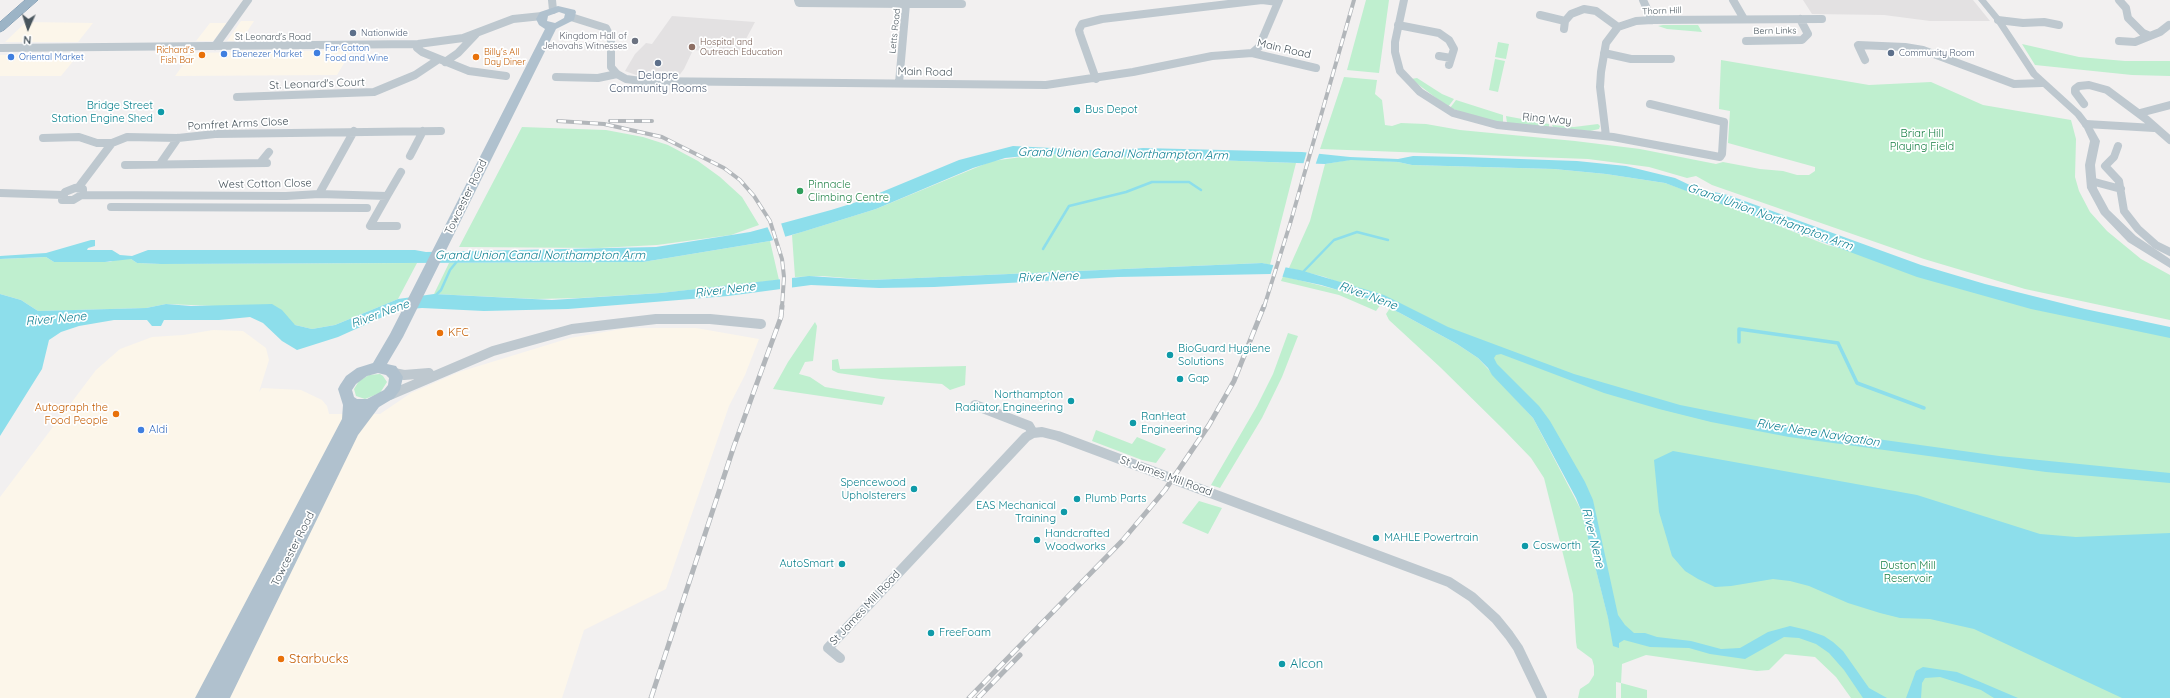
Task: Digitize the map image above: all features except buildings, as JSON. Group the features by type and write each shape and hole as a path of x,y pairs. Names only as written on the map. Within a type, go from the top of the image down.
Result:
{"highway":[{"path":"0,28 32,0"}],"main road":[{"path":"553,6 567,7 566,22 552,26 543,23 542,16 553,6"},
{"name":"Towcester Road","path":"378,367 396,337 552,26"},
{"path":"378,367 385,368 394,373 396,381 395,386 379,400 367,406 350,403 344,393 351,380 362,372 378,367"},
{"name":"Towcester Road","path":"221,698 263,610 354,431 379,400"},
{"name":"Towcester Road","path":"204,698 349,419 350,403"}],"street":[{"path":"215,46 248,0"},
{"name":"Letts Road","path":"798,0 799,2 962,4"},
{"path":"1096,78 1080,34 1079,30 1082,24 1102,19 1262,0 1278,1 1259,47 1252,53"},
{"name":"Ring Way","path":"1404,0 1394,52 1400,71 1404,78 1420,92 1453,113 1497,125 1606,136 1720,157 1724,113"},
{"path":"1592,0 1596,11"},
{"path":"1643,0 1652,20"},
{"path":"1733,0 1744,19"},
{"path":"1982,0 1998,20 2028,67 2042,83 2078,114 2086,124 2094,141 2090,165 2091,182 2095,196 2105,212 2132,239 2170,264"},
{"path":"2119,0 2136,28 2150,36"},
{"name":"Letts Road","path":"898,83 906,4"},
{"path":"567,7 606,28 611,38 611,68 617,74"},
{"path":"1564,29 1566,21 1576,11 1584,9 1596,11 1618,27 1608,38 1604,53 1600,85 1606,136"},
{"path":"1540,15 1566,21"},
{"name":"St Leonard's Road","path":"0,48 418,44 449,41 476,34 513,19 542,16"},
{"name":"Thorn Hill","path":"1618,27 1636,21 1652,20 1822,18"},
{"name":"Bern Links","path":"1746,41 1802,40 1808,34 1800,19"},
{"path":"1998,20 2023,23 2044,22 2059,25"},
{"path":"1398,25 1430,31 1444,36 1453,44 1450,62 1439,56"},
{"path":"2119,41 2134,42 2160,32 2169,25"},
{"name":"St. Leonard's Court","path":"237,97 374,92 415,75 458,53 476,34"},
{"path":"418,44 417,48 422,52 469,71 506,76"},
{"path":"1865,60 1858,45 1905,47 1924,50 2014,84 2042,83"},
{"name":"Main Road","path":"617,74 626,79 641,81 1046,85 1096,78 1212,56 1252,53 1316,68"},
{"path":"1604,53 1631,59 1671,59"},
{"path":"556,77 598,78 617,74"},
{"path":"2084,104 2077,97 2075,89 2089,85 2107,90 2128,107 2140,113 2154,128 2170,140"},
{"path":"1650,104 1715,118 1724,122"},
{"path":"2140,113 2142,111 2170,105"},
{"path":"2086,124 2154,128"},
{"path":"319,194 354,131"},
{"path":"410,156 423,131"},
{"name":"Pomfret Arms Close","path":"112,143 127,136 178,138 214,134 441,131"},
{"path":"43,138 79,137 97,143 112,143"},
{"path":"160,164 178,138"},
{"path":"80,191 112,143"},
{"path":"2118,146 2116,153 2105,166 2116,177 2121,189 2124,211 2132,224 2148,238 2170,252"},
{"path":"125,165 264,163 269,152"},
{"path":"397,226 370,226 401,172"},
{"path":"2091,182 2121,189"},
{"name":"West Cotton Close","path":"0,193 63,195 62,200 68,201 80,191 286,196 319,194 387,196"},
{"path":"282,208 286,196"},
{"path":"111,207 367,208"},
{"path":"379,400 493,351 572,329 656,319 710,318 761,324"},
{"path":"394,373 419,375 446,370"},
{"path":"975,405 1029,426 1033,433"},
{"name":"St James Mill Road","path":"840,658 828,648 1026,437 1033,433 1042,432 1058,436 1448,582 1472,597 1504,630 1518,648 1542,698"}],"shaded area":[{"path":"1803,0 1973,0 1990,21 1930,21 1884,15 1812,14"},
{"name":"Hospital and Outreach Education","path":"672,16 755,22 738,54 693,50 684,69 678,77 636,75 625,71 635,54 646,43 652,44"},
{"path":"241,21 254,21 241,41 227,41"},
{"path":"26,22 93,23 78,42 5,42"},
{"path":"210,23 227,23 213,41 196,41"},
{"path":"352,50 337,75 175,76 192,53"},
{"path":"79,54 61,76 0,76 0,55"},
{"path":"627,328 696,328 759,339 745,375 729,406 666,589 584,630 562,698 0,698 0,497 96,370 120,349 152,337 183,335 213,330 243,331 266,348 269,360 259,392 262,388 301,390 322,400 327,406 329,414 380,414 411,393 459,372 570,338"}],"green space":[{"path":"1366,0 1389,0 1379,73 1347,70"},
{"path":"1698,25 1702,32 1667,29 1658,26"},
{"path":"1498,42 1509,44 1506,59 1495,57"},
{"path":"2022,44 2079,57 2125,61 2170,61 2170,76 2132,75 2035,65"},
{"path":"1495,59 1505,61 1498,92 1489,90"},
{"name":"Briar Hill Playing Field","path":"1721,60 1869,85 1931,82 1983,105 2071,120 2076,139 2075,177 2079,191 2090,212 2107,231 2141,259 2170,275 2170,320 2025,289 1924,259 1712,185 1696,176 1687,178 1649,167 1588,159 1320,149 1344,77 1377,80 1375,94 1382,100 1385,125 1392,126 1401,123 1426,124 1460,130 1575,141 1640,149 1716,164 1723,162 1760,169 1783,171 1797,175 1809,175 1815,171 1815,167 1728,143 1730,111 1719,109"},
{"path":"1417,78 1442,94 1454,99 1448,107 1411,79"},
{"path":"1456,100 1503,115 1503,123 1486,121 1450,108"},
{"path":"1506,116 1549,124 1549,127 1507,123"},
{"path":"1598,124 1600,126 1599,129 1590,131 1553,127 1552,125 1574,127"},
{"path":"522,127 606,130 643,137 668,145 698,161 720,177 742,197 759,225 731,235 657,245 599,248 459,247"},
{"path":"1044,154 1296,163 1270,265 1262,263 871,280 822,276 795,277 792,235 876,209 992,161"},
{"path":"1354,159 1398,162 1412,165 1554,169 1606,174 1665,183 1708,198 1827,245 2170,332 2170,698 1851,698 1836,677 1815,657 1785,654 1769,670 1757,671 1646,655 1622,664 1621,683 1616,682 1616,698 1578,698 1580,689 1589,683 1594,675 1594,666 1592,659 1577,648 1573,594 1544,478 1531,458 1503,429 1440,367 1389,320 1386,314 1390,308 1457,344 1478,358 1533,418 1581,510 1610,625 1588,510 1549,432 1476,346 1405,310 1325,277 1289,268 1310,221 1325,164"},
{"path":"770,241 779,280 661,293 580,298 536,299 434,294 449,263 643,262"},
{"path":"46,257 54,262 110,262 118,259 131,259 137,263 161,264 417,263 398,299 335,325 312,329 215,306 166,304 146,308 38,311 21,300 0,294 0,259"},
{"path":"1283,276 1350,293 1381,304 1376,311 1339,295 1281,281"},
{"path":"815,322 817,326 813,361 805,362 799,374 810,377 825,387 885,397 882,405 773,389 788,362"},
{"path":"1288,333 1298,336 1282,377 1262,418 1220,488 1211,485 1257,406 1273,374"},
{"path":"838,359 840,369 966,366 965,385 950,390 942,384 881,379 838,373 832,370 832,360"},
{"path":"380,374 387,382 380,393 365,399 356,396 354,389 359,381 369,375"},
{"path":"1096,430 1132,444 1137,437 1166,449 1156,463 1142,460 1092,441"},
{"path":"1199,501 1222,508 1208,534 1182,523"},
{"path":"1621,683 1647,690 1647,698 1621,698"}],"water":[{"path":"1013,146 1109,151 1143,148 1302,152 1350,157 1398,159 1413,156 1464,157 1577,161 1626,166 1675,178 1696,188 1728,195 1921,265 1985,284 2085,309 2170,327 2170,338 2031,309 1917,277 1665,183 1606,174 1554,169 1412,165 1398,162 1351,160 1325,164 1044,154 1005,158 973,168 876,209 802,232 770,241 643,262 161,264 137,263 131,259 105,262 54,262 46,257 0,259 0,256 46,253 91,240 95,240 95,246 88,248 87,250 112,250 120,255 132,256 148,250 415,250 426,252 656,247 750,232 831,210 860,201 959,160"},
{"path":"1262,263 1300,270 1384,295 1448,327 1574,374 1680,405 1791,427 1999,456 2170,473 2170,483 2046,472 1789,437 1711,422 1659,409 1604,393 1501,354 1496,355 1494,358 1497,364 1539,406 1550,421 1585,482 1593,500 1618,615 1625,625 1634,633 1645,633 1657,637 1691,641 1721,649 1740,648 1768,632 1790,626 1807,630 1824,636 1833,642 1843,651 1869,688 1887,698 1863,698 1844,670 1829,653 1816,644 1799,638 1784,637 1745,659 1710,654 1689,648 1650,647 1624,640 1619,643 1619,648 1613,646 1608,618 1581,510 1576,498 1533,418 1492,375 1488,368 1478,358 1457,344 1400,313 1372,300 1321,285 1270,274 1118,277 934,287 879,288 811,285 728,296 568,309 484,311 422,308 398,310 338,337 297,350 282,341 263,323 250,317 219,320 164,320 161,326 152,326 147,320 114,320 79,326 61,332 49,340 42,369 0,436 0,294 21,300 38,311 146,308 166,304 191,306 272,304 282,310 295,325 312,329 335,325 398,299 434,294 552,300 661,293 809,276 871,280"},
{"name":"Duston Mill Reservoir","path":"1673,451 1917,495 2040,534 2076,537 2170,533 2170,698 2122,698 1974,629 1930,619 1900,618 1880,613 1848,603 1809,586 1790,581 1773,579 1715,587 1698,579 1685,571 1672,556 1659,512 1654,460"},
{"path":"1923,667 1957,672 2018,698 1994,698 1981,690 1940,677 1925,678 1922,683 1921,698 1906,698 1916,671"}],"pier":[{"path":"1307,151 1320,151 1315,166 1303,165"},
{"path":"781,223 786,239 774,242 767,226"},
{"path":"1274,263 1286,266 1282,278 1270,276"},
{"path":"792,275 792,289 780,291 780,277"}],"waterway":[{"path":"1043,249 1069,206 1126,192 1152,182 1189,182 1201,190"},
{"path":"1301,274 1334,240 1357,232 1388,240"},
{"name":"Grand Union Canal Northampton Arm","path":"434,297 441,290 450,270 458,260"},
{"path":"1739,342 1739,329 1838,343 1857,383 1924,408"}],"railway":[{"path":"1264,307 1290,224 1354,0"},
{"path":"558,121 604,124 662,137 724,168 740,180 754,196 770,221 782,259 784,277 782,307"},
{"path":"610,121 652,121"},
{"path":"651,698 734,446 781,317 782,306"},
{"path":"969,698 1122,541 1165,490 1209,425 1234,381 1264,306"},
{"path":"978,698 1020,655"}],"place":[{"name":"Nationwide","path":"353,33"},
{"name":"Kingdom Hall of Jehovahs Witnesses","path":"635,41"},
{"name":"Hospital and Outreach Education","path":"692,47"},
{"name":"Far Cotton Food and Wine","path":"317,53"},
{"name":"Community Room","path":"1891,53"},
{"name":"Ebenezer Market","path":"224,54"},
{"name":"Richard's Fish Bar","path":"202,55"},
{"name":"Oriental Market","path":"11,57"},
{"name":"Billy's All Day Diner","path":"476,57"},
{"name":"Delapre Community Rooms","path":"658,63"},
{"name":"Bus Depot","path":"1077,110"},
{"name":"Bridge Street Station Engine Shed","path":"161,112"},
{"name":"Pinnacle Climbing Centre","path":"800,191"},
{"name":"KFC","path":"440,333"},
{"name":"BioGuard Hygiene Solutions","path":"1170,355"},
{"name":"Gap","path":"1180,379"},
{"name":"Northampton Radiator Engineering","path":"1071,401"},
{"name":"Autograph the Food People","path":"116,414"},
{"name":"RanHeat Engineering","path":"1133,423"},
{"name":"Aldi","path":"141,430"},
{"name":"Spencewood Upholsterers","path":"914,489"},
{"name":"Plumb Parts","path":"1077,499"},
{"name":"EAS Mechanical Training","path":"1064,512"},
{"name":"MAHLE Powertrain","path":"1376,538"},
{"name":"Handcrafted Woodworks","path":"1037,540"},
{"name":"Cosworth","path":"1525,546"},
{"name":"AutoSmart","path":"842,564"},
{"name":"FreeFoam","path":"931,633"},
{"name":"Starbucks","path":"281,659"},
{"name":"Alcon","path":"1282,664"}],"water label":[{"name":"Grand Union Northampton Arm","path":"1770,217"},
{"name":"River Nene","path":"1048,277"},
{"name":"River Nene","path":"725,290"},
{"name":"River Nene","path":"1368,296"},
{"name":"River Nene","path":"380,314"},
{"name":"River Nene","path":"56,319"},
{"name":"River Nene Navigation","path":"1818,433"},
{"name":"River Nene","path":"1593,538"}]}
